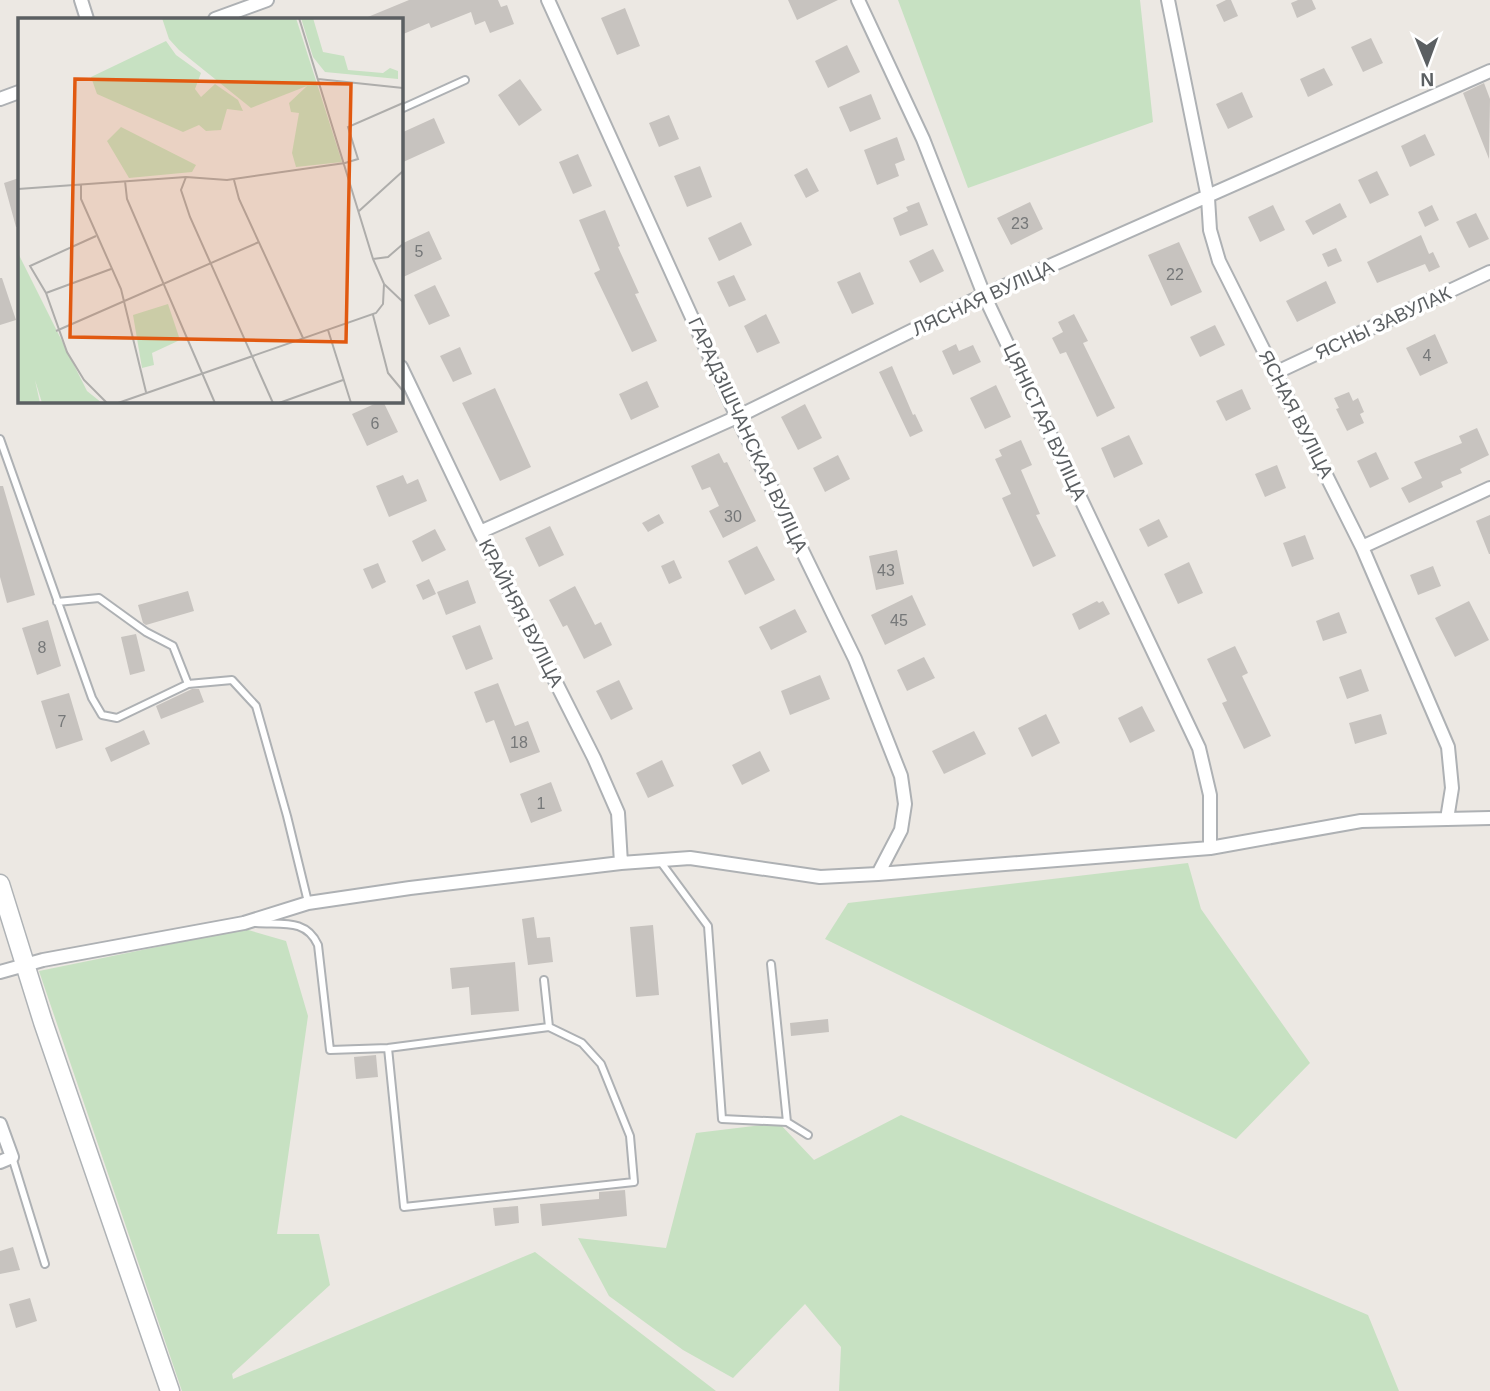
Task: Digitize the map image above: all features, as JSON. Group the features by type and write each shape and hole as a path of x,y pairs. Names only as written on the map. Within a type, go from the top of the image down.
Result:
{"main road":[{"path":"0,884 24,964 170,1391"}],"street":[{"path":"81,0 87,18"},
{"path":"230,17 267,0"},
{"name":"ГАРАДЗІШЧАНСКАЯ ВУЛІЦА","path":"548,0 737,417 855,659 901,776 905,804 901,830 878,874"},
{"name":"ЦЯНІСТАЯ ВУЛІЦА","path":"858,0 923,139 985,295 1199,748 1210,795 1210,848"},
{"name":"ЯСНАЯ ВУЛІЦА","path":"1168,0 1208,198 1210,230 1219,261 1362,548 1448,747 1452,788 1447,819"},
{"name":"ЛЯСНАЯ ВУЛІЦА","path":"480,532 737,417 985,295 1490,71"},
{"path":"0,99 18,92"},
{"name":"ЯСНЫ ЗАВУЛАК","path":"1275,373 1490,272"},
{"name":"КРАЙНЯЯ ВУЛІЦА","path":"402,369 480,532 594,758 618,813 621,863"},
{"path":"1362,548 1490,488"},
{"path":"0,972 24,964 244,922 308,903 659,859 690,858 820,877 1210,848 1361,821 1490,818"},
{"path":"0,1125 6,1160"}],"lane":[{"path":"402,109 465,80"},
{"path":"0,439 92,698 102,715 117,718 188,684 232,680 256,706 308,903"},
{"path":"57,601 99,598 146,632 173,646 188,684"},
{"path":"659,859 708,926 722,1119 787,1122 808,1135"},
{"path":"244,922 300,926 312,932 318,945 330,1050 388,1048 549,1027 582,1043 601,1065 630,1136 634,1182 404,1207 388,1048"},
{"path":"771,964 787,1122"},
{"path":"544,980 549,1027"},
{"path":"6,1160 45,1264"}],"green space":[{"path":"898,0 1140,0 1153,122 968,188"},
{"path":"1188,863 1201,909 1310,1063 1236,1139 825,939 848,903"},
{"path":"245,929 286,941 308,1016 277,1234 319,1234 330,1285 232,1374 233,1379 535,1252 716,1391 182,1391 39,971"},
{"path":"901,1115 1368,1315 1399,1391 839,1391 841,1347 805,1304 733,1378 683,1350 609,1296 578,1238 666,1248 696,1133 779,1123 814,1160"}],"building":[{"path":"409,0 498,0 501,7 507,5 514,24 490,33 485,21 475,25 471,12 431,28 429,23 402,35 402,18 365,18"},
{"path":"788,0 838,0 797,20"},
{"path":"1231,0 1238,16 1224,22 1216,5"},
{"path":"1312,0 1316,9 1297,18 1291,3"},
{"path":"625,8 640,46 617,55 601,18"},
{"path":"1371,38 1383,63 1363,72 1351,47"},
{"path":"847,45 860,72 828,88 815,61"},
{"path":"1324,68 1333,85 1308,97 1300,79"},
{"path":"520,79 542,110 519,126 498,95"},
{"path":"1484,83 1490,99 1489,159 1463,93"},
{"path":"1242,92 1253,117 1228,129 1216,104"},
{"path":"871,94 881,119 850,132 839,107"},
{"path":"669,115 679,139 659,147 649,123"},
{"path":"434,118 445,143 402,163 402,133"},
{"path":"1425,134 1435,155 1410,167 1401,146"},
{"path":"897,137 905,160 895,164 899,176 877,185 864,150"},
{"path":"578,154 592,186 573,194 559,162"},
{"path":"700,166 712,197 687,207 674,176"},
{"path":"807,168 819,191 806,198 794,175"},
{"path":"1377,171 1389,195 1370,204 1358,180"},
{"path":"18,178 18,227 16,227 4,183"},
{"path":"919,202 928,225 900,236 893,218 908,211 906,207"},
{"path":"1030,202 1043,229 1011,245 997,218"},
{"path":"1340,203 1347,217 1313,235 1305,221"},
{"path":"1273,205 1285,230 1260,242 1248,217"},
{"path":"1432,205 1439,220 1425,227 1418,212"},
{"path":"605,210 639,293 635,294 657,341 632,352 594,273 600,270 579,220"},
{"path":"1476,213 1489,239 1469,248 1456,222"},
{"path":"741,222 752,245 719,261 708,238"},
{"path":"429,231 442,259 402,278 402,244"},
{"path":"1421,235 1429,254 1433,252 1440,267 1429,272 1425,264 1377,283 1367,262"},
{"path":"1179,242 1202,292 1171,306 1148,255"},
{"path":"1336,248 1342,261 1328,267 1322,254"},
{"path":"933,249 944,271 920,283 909,261"},
{"path":"860,272 874,304 852,314 837,282"},
{"path":"734,275 746,300 729,307 717,282"},
{"path":"0,278 16,320 0,325"},
{"path":"1326,281 1336,303 1297,322 1286,301"},
{"path":"435,285 450,316 429,325 414,295"},
{"path":"766,314 780,343 757,353 744,326"},
{"path":"1074,314 1088,341 1083,343 1115,408 1097,417 1066,352 1060,354 1052,338 1063,332 1058,322"},
{"path":"1215,325 1225,345 1200,357 1190,337"},
{"path":"1435,334 1448,363 1420,376 1406,348"},
{"path":"956,344 959,351 973,345 981,362 953,375 942,351"},
{"path":"460,347 472,374 453,382 440,356"},
{"path":"892,366 913,415 915,414 923,431 910,437 879,372"},
{"path":"647,381 659,407 631,420 619,394"},
{"path":"996,385 1011,417 985,429 970,398"},
{"path":"495,388 531,467 500,481 462,403"},
{"path":"1242,389 1251,409 1226,421 1216,401"},
{"path":"1349,392 1353,401 1358,398 1364,412 1360,414 1364,423 1347,431 1336,409 1339,408 1334,398"},
{"path":"383,402 398,432 367,446 352,414"},
{"path":"805,404 822,438 798,450 781,417"},
{"path":"1477,428 1489,455 1460,469 1462,473 1441,482 1443,487 1409,503 1401,488 1422,478 1414,462 1462,443 1459,436"},
{"path":"1129,435 1143,464 1114,478 1101,448"},
{"path":"1021,440 1032,465 1021,470 1040,514 1036,515 1056,556 1033,567 1002,498 1011,494 995,459 1002,456 999,450"},
{"path":"1376,452 1389,479 1370,488 1357,461"},
{"path":"719,453 724,463 727,462 756,521 723,538 709,511 719,506 710,487 702,490 691,466"},
{"path":"838,455 850,479 825,492 813,468"},
{"path":"1277,465 1286,488 1265,497 1255,474"},
{"path":"403,475 407,484 418,479 427,501 389,517 376,486"},
{"path":"0,486 3,486 35,595 7,603 0,577"},
{"path":"659,514 664,523 648,532 642,523"},
{"path":"1490,515 1490,554 1489,554 1476,521"},
{"path":"1159,519 1168,537 1148,547 1139,529"},
{"path":"550,526 564,555 539,567 525,538"},
{"path":"435,529 446,550 422,562 412,541"},
{"path":"1305,535 1314,559 1292,567 1283,543"},
{"path":"757,546 775,580 745,595 728,561"},
{"path":"897,550 904,584 876,590 869,556"},
{"path":"674,560 682,578 669,584 661,566"},
{"path":"1189,562 1203,593 1178,604 1164,574"},
{"path":"378,563 386,582 372,589 363,569"},
{"path":"1433,566 1441,586 1418,595 1410,575"},
{"path":"429,579 436,594 423,600 416,585"},
{"path":"468,580 476,603 446,615 437,592"},
{"path":"575,586 595,625 601,622 612,645 584,659 567,625 563,627 549,600"},
{"path":"188,591 194,611 146,625 143,623 138,605"},
{"path":"912,595 926,625 885,645 871,615"},
{"path":"1097,601 1103,601 1110,614 1079,630 1072,614"},
{"path":"1469,601 1489,640 1455,657 1435,618"},
{"path":"795,609 807,632 771,650 759,627"},
{"path":"1339,612 1347,633 1323,641 1316,621"},
{"path":"48,620 61,666 37,675 22,628"},
{"path":"480,625 493,659 466,670 452,636"},
{"path":"136,634 145,671 130,675 121,637"},
{"path":"1235,646 1248,673 1242,676 1271,736 1244,749 1222,703 1227,701 1207,659"},
{"path":"924,657 935,678 907,691 897,670"},
{"path":"1361,669 1369,691 1347,699 1339,677"},
{"path":"820,675 830,699 790,715 781,691"},
{"path":"619,680 633,709 611,720 596,691"},
{"path":"498,683 515,726 528,721 540,752 510,763 494,720 486,723 474,692"},
{"path":"192,689 199,689 204,702 161,719 156,706"},
{"path":"69,693 83,740 56,749 41,701"},
{"path":"1142,706 1155,731 1130,743 1118,718"},
{"path":"1046,714 1060,743 1032,757 1018,728"},
{"path":"1381,714 1387,734 1355,744 1349,723"},
{"path":"144,730 150,744 111,762 105,748"},
{"path":"974,731 986,754 944,774 932,751"},
{"path":"760,751 770,771 742,785 732,765"},
{"path":"662,760 674,786 648,798 636,773"},
{"path":"551,782 562,811 531,823 520,794"},
{"path":"534,917 537,938 550,937 553,962 528,965 522,919"},
{"path":"653,925 659,995 636,997 630,927"},
{"path":"515,962 519,1011 471,1015 469,987 452,989 450,968"},
{"path":"828,1019 829,1032 791,1036 790,1023"},
{"path":"376,1055 378,1077 356,1079 354,1057"},
{"path":"625,1190 627,1216 542,1226 540,1204 599,1199 599,1192"},
{"path":"518,1206 519,1223 495,1226 493,1208"},
{"path":"13,1247 20,1270 0,1274 0,1251"},
{"path":"30,1298 37,1321 16,1328 9,1304"}]}
